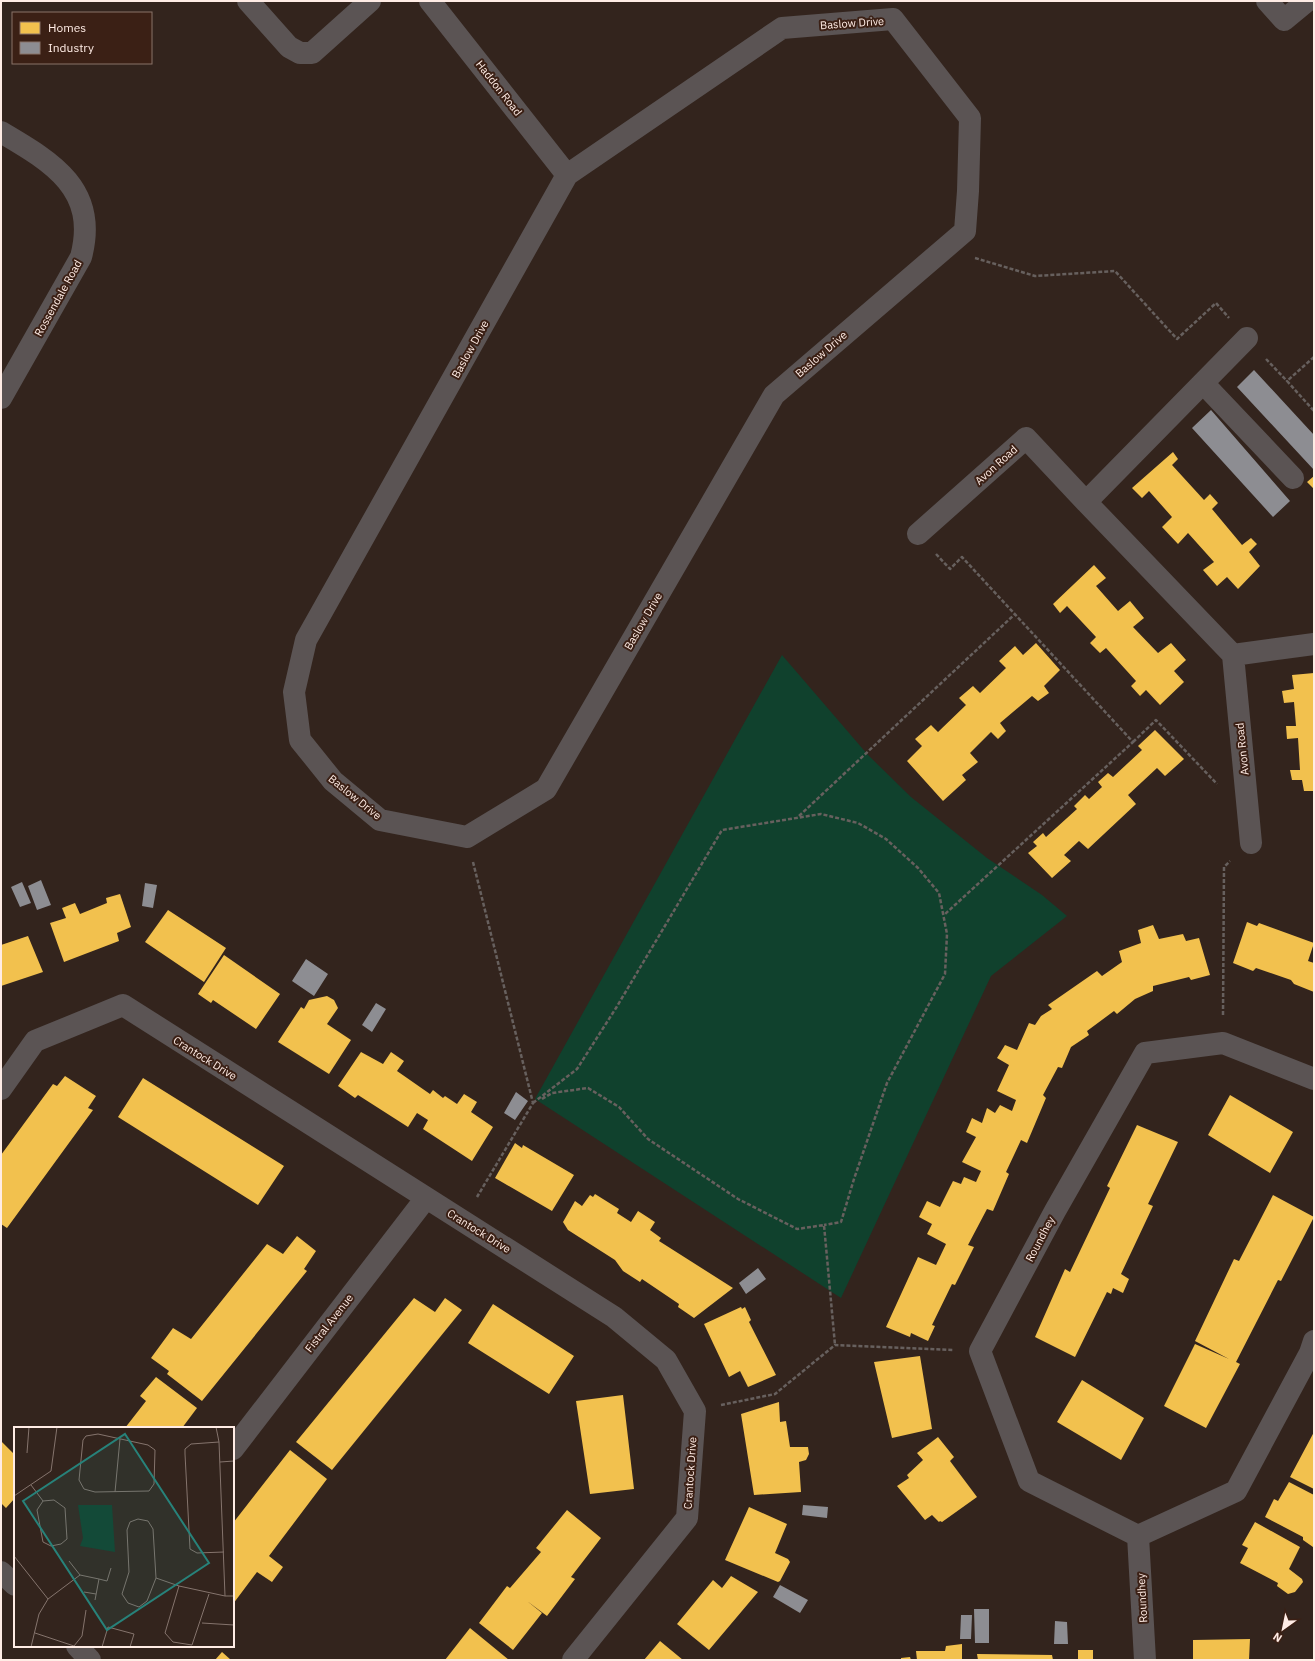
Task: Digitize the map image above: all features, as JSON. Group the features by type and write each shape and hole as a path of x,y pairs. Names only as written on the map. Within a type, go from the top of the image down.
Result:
{"street":[{"path":"248,1 288,46 300,54 312,53 370,1"},
{"name":"Haddon Road","path":"430,1 567,176"},
{"path":"1267,1 1284,20 1307,1"},
{"name":"Baslow Drive","path":"893,19 970,118 968,191 965,231 774,395 546,789 467,837 380,820 333,781 300,740 294,692 306,640 567,176 782,28 893,19"},
{"name":"Rossendale Road","path":"1,132 34,151 66,178 75,190 83,207 86,239 81,257 1,398"},
{"path":"1086,502 1247,338"},
{"path":"1203,383 1293,478"},
{"name":"Avon Road","path":"918,534 1026,438 1233,655 1251,843"},
{"path":"1233,655 1314,644"},
{"name":"Crantock Drive","path":"1,1089 35,1041 123,1005 614,1317 666,1360 695,1411 687,1518 573,1660"},
{"name":"Roundhey","path":"980,1351 1055,1211 1145,1053 1223,1044 1314,1078"},
{"name":"Fistral Avenue","path":"234,1448 426,1198"},
{"path":"980,1351 1029,1481 1138,1536 1236,1491 1310,1353 1314,1341"},
{"name":"Roundhey","path":"1138,1536 1145,1660"},
{"path":"1,1572 14,1584"}],"path":[{"path":"944,249 1035,276 1115,270 1177,339 1216,303 1314,411"},
{"path":"1287,381 1314,357"},
{"path":"918,534 950,569 962,557 1132,742"},
{"path":"798,818 1014,614"},
{"path":"944,916 1156,720 1248,817"},
{"path":"462,1221 533,1104 578,1069 722,830 821,814 858,824 886,839 918,868 940,892 947,934 945,974 887,1083 841,1222 797,1229 738,1199 648,1139 619,1107 588,1088 552,1093 533,1104"},
{"path":"467,837 533,1104"},
{"path":"1223,1044 1224,866 1251,843"},
{"path":"824,1225 835,1345"},
{"path":"695,1411 775,1394 835,1345 980,1351"}],"green space":[{"path":"782,655 868,755 911,797 987,858 1042,895 1067,916 991,976 841,1298 535,1099"}],"building: Homes":[{"path":"1173,452 1178,459 1172,465 1204,500 1210,494 1218,503 1212,509 1242,545 1251,538 1257,544 1249,552 1260,566 1238,589 1227,577 1217,586 1203,570 1214,562 1188,533 1178,544 1162,527 1172,517 1149,491 1142,498 1132,488"},
{"path":"1314,476 1314,489 1307,482"},
{"path":"1094,565 1106,578 1096,586 1118,611 1130,601 1144,618 1133,627 1158,653 1171,643 1186,660 1174,671 1184,682 1160,705 1146,690 1140,696 1131,686 1136,681 1106,648 1100,653 1090,643 1096,637 1067,606 1060,613 1053,604"},
{"path":"1036,643 1060,670 1044,686 1049,693 1038,701 1032,696 1000,723 1006,731 998,739 991,732 970,753 978,762 962,775 966,780 943,801 907,761 922,746 915,739 931,725 938,732 966,705 959,698 973,686 980,693 1006,668 999,661 1015,646 1023,655"},
{"path":"1314,673 1314,791 1304,791 1302,780 1292,780 1290,770 1300,770 1298,738 1287,739 1286,726 1296,726 1294,702 1284,703 1282,691 1294,689 1292,675"},
{"path":"1155,730 1184,759 1165,776 1157,768 1128,795 1136,804 1088,849 1079,841 1064,855 1071,861 1052,878 1028,853 1037,846 1033,842 1043,833 1046,837 1077,809 1074,806 1085,795 1089,799 1102,787 1098,782 1108,773 1113,777 1142,750 1138,746"},
{"path":"120,894 131,927 117,933 119,941 64,962 50,923 66,918 62,908 75,903 80,914 107,903 106,898"},
{"path":"168,910 226,948 204,982 145,942"},
{"path":"1247,922 1257,926 1259,923 1314,943 1308,961 1314,963 1314,992 1294,984 1291,980 1256,968 1253,971 1233,963"},
{"path":"1153,925 1159,939 1183,934 1186,941 1199,938 1210,975 1191,980 1189,977 1153,986 1153,991 1135,999 1117,1014 1114,1011 1087,1031 1089,1035 1071,1047 1062,1068 1058,1067 1043,1095 1046,1098 1027,1143 1021,1140 1006,1172 1009,1174 993,1211 987,1209 968,1245 974,1247 955,1285 952,1284 932,1325 935,1326 928,1341 911,1333 910,1337 886,1327 918,1257 936,1265 946,1244 927,1234 932,1224 919,1217 927,1201 940,1207 953,1181 961,1184 964,1177 976,1182 981,1171 962,1162 976,1137 966,1132 972,1118 982,1123 987,1108 995,1113 1000,1105 1012,1111 1016,1100 997,1091 1009,1065 997,1058 1005,1045 1017,1050 1029,1023 1035,1025 1041,1016 1052,1009 1048,1005 1097,971 1102,976 1122,962 1119,951 1141,943 1138,930"},
{"path":"28,936 43,972 1,986 1,945"},
{"path":"224,955 280,994 256,1029 213,1000 211,1003 198,994"},
{"path":"327,996 334,1000 338,1008 327,1024 351,1040 329,1074 278,1042 301,1007 304,1009 309,1000"},
{"path":"361,1052 383,1064 391,1052 404,1061 397,1071 430,1094 433,1090 443,1098 445,1096 457,1104 464,1094 477,1102 471,1112 493,1127 472,1161 423,1129 428,1120 417,1113 408,1127 358,1095 355,1098 338,1086"},
{"path":"65,1076 96,1096 88,1108 93,1110 7,1228 1,1224 1,1155 53,1084 57,1086"},
{"path":"143,1078 284,1166 258,1205 118,1117"},
{"path":"1230,1095 1293,1132 1270,1173 1208,1135"},
{"path":"1137,1125 1178,1142 1148,1204 1153,1206 1121,1274 1129,1279 1123,1293 1113,1288 1111,1294 1107,1292 1075,1357 1035,1337 1065,1269 1070,1272 1110,1188 1107,1186"},
{"path":"515,1143 522,1148 523,1145 574,1175 552,1211 495,1178"},
{"path":"595,1194 619,1209 617,1213 631,1222 638,1211 655,1222 650,1230 661,1238 659,1241 733,1288 694,1318 678,1307 679,1304 642,1279 640,1282 623,1271 615,1260 568,1230 563,1222 575,1201 582,1206 590,1195 593,1197"},
{"path":"1273,1195 1314,1217 1281,1281 1278,1280 1236,1362 1240,1364 1206,1428 1164,1406 1195,1344 1229,1359 1195,1341 1234,1259 1239,1261"},
{"path":"297,1236 316,1251 304,1269 307,1271 202,1401 167,1374 169,1371 151,1358 173,1328 191,1339 267,1244 283,1254"},
{"path":"414,1298 435,1312 445,1298 462,1310 332,1470 296,1442"},
{"path":"493,1304 574,1356 549,1394 468,1343"},
{"path":"741,1307 742,1309 745,1307 751,1320 749,1322 776,1375 748,1387 740,1371 729,1377 704,1324"},
{"path":"920,1356 932,1429 892,1438 874,1362"},
{"path":"156,1377 197,1408 183,1427 126,1427 146,1401 140,1396"},
{"path":"1082,1380 1144,1418 1121,1460 1057,1422"},
{"path":"623,1395 634,1489 590,1494 576,1401"},
{"path":"779,1402 780,1422 786,1421 790,1447 808,1447 809,1454 806,1460 799,1462 801,1492 754,1495 741,1414"},
{"path":"1314,1432 1314,1489 1290,1477"},
{"path":"938,1437 954,1457 950,1461 977,1497 942,1522 939,1522 932,1515 925,1520 897,1486 909,1478 907,1475 923,1460 917,1453"},
{"path":"1,1441 14,1454 14,1499 6,1508 1,1503"},
{"path":"290,1450 327,1479 269,1556 283,1567 272,1582 257,1572 234,1603 234,1522"},
{"path":"1289,1482 1314,1495 1313,1547 1303,1540 1303,1537 1265,1517 1274,1499 1278,1501"},
{"path":"749,1507 787,1524 775,1553 788,1559 790,1562 780,1581 778,1582 725,1560"},
{"path":"567,1510 601,1538 571,1577 575,1579 547,1616 527,1601 542,1613 513,1650 479,1623 507,1586 510,1588 541,1552 536,1548"},
{"path":"1255,1522 1300,1547 1289,1569 1302,1579 1303,1582 1295,1592 1288,1594 1277,1586 1278,1583 1240,1563 1248,1548 1242,1545"},
{"path":"731,1576 758,1592 709,1650 677,1624 713,1580 722,1588"},
{"path":"470,1628 509,1660 445,1660"},
{"path":"1250,1639 1249,1660 1193,1660 1193,1640"},
{"path":"660,1641 683,1660 644,1660"},
{"path":"962,1644 962,1660 917,1660 916,1651 945,1651 946,1646"},
{"path":"1078,1650 1093,1650 1093,1660 1078,1660"},
{"path":"222,1652 231,1660 215,1660"},
{"path":"977,1654 1052,1655 1053,1660 978,1660"},
{"path":"910,1657 911,1660 901,1660 901,1658"}],"building: Industry":[{"path":"1254,370 1314,435 1314,470 1237,387"},
{"path":"1211,410 1290,501 1273,517 1192,428"},
{"path":"41,880 51,905 37,910 28,886"},
{"path":"22,882 31,903 20,907 11,887"},
{"path":"145,883 157,885 153,908 142,906"},
{"path":"306,959 328,974 314,996 292,981"},
{"path":"376,1003 386,1009 372,1032 362,1025"},
{"path":"516,1092 528,1101 515,1120 504,1113"},
{"path":"758,1268 766,1279 746,1294 739,1283"},
{"path":"803,1505 828,1507 827,1518 802,1515"},
{"path":"780,1585 808,1600 800,1613 773,1597"},
{"path":"974,1609 989,1609 989,1643 975,1643"},
{"path":"961,1615 972,1615 971,1639 960,1639"},
{"path":"1055,1621 1067,1622 1068,1644 1054,1644"}]}
